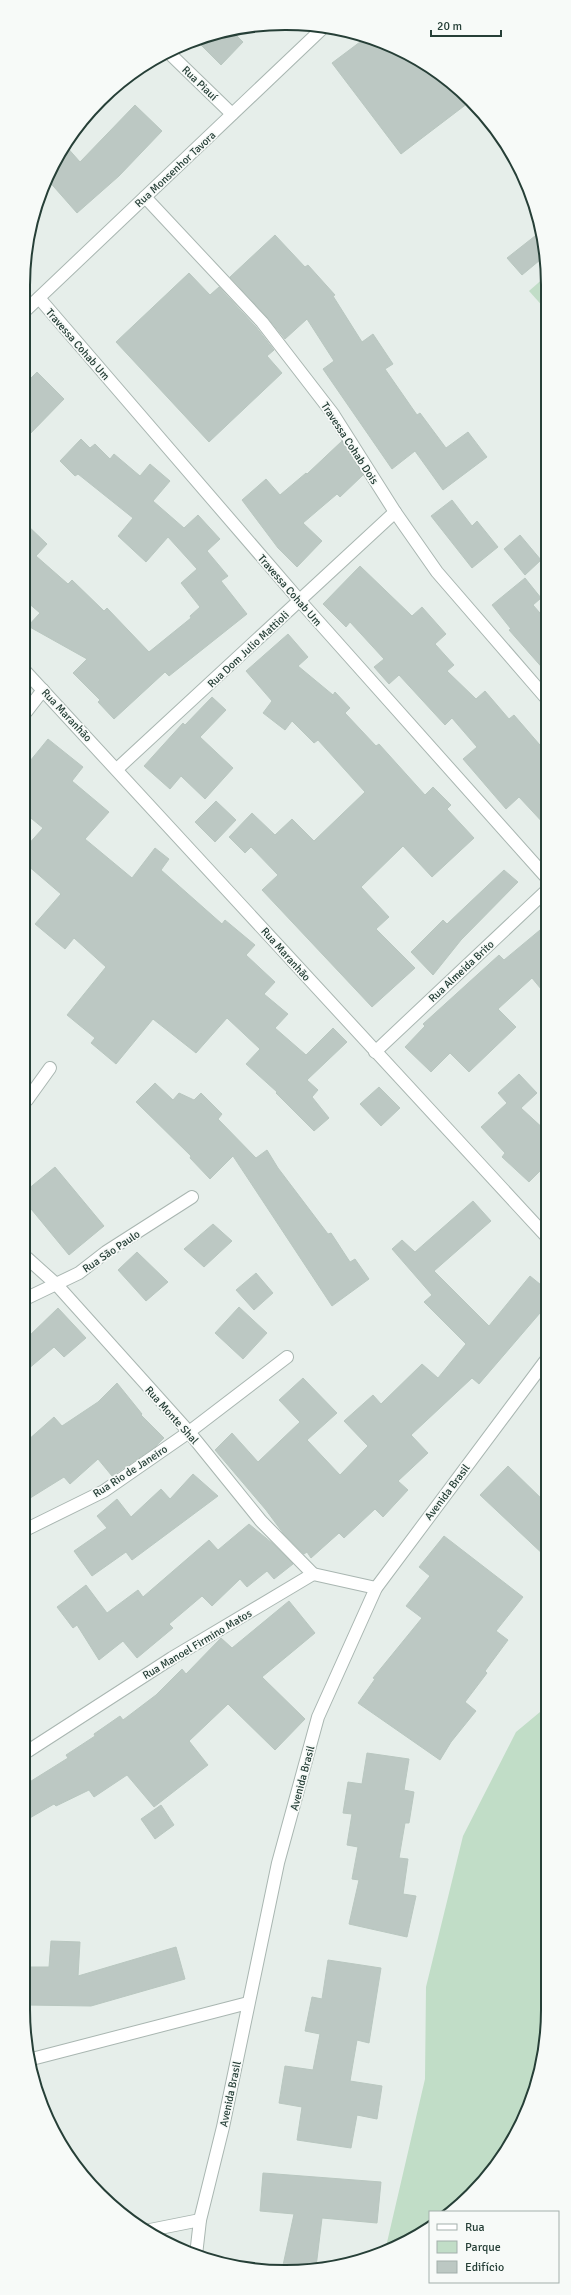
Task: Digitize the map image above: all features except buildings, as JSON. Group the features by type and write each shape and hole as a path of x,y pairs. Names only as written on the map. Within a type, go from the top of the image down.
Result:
{"street":[{"name":"Rua Monsenhor Tavora","path":"30,306 319,32"},
{"name":"Rua Piauí","path":"172,56 232,114"},
{"name":"Travessa Cohab Dois","path":"145,196 262,322 333,414 395,512 437,572 541,692"},
{"name":"Travessa Cohab Um","path":"38,298 300,601 541,871"},
{"name":"Rua Dom Julio Mattioli","path":"117,769 395,512"},
{"name":"Rua Maranhão","path":"30,676 541,1231"},
{"path":"30,707 43,690"},
{"name":"Rua Almeida Brito","path":"375,1052 541,896"},
{"path":"30,1096 50,1068"},
{"name":"Rua São Paulo","path":"30,1297 79,1273 106,1252 192,1197"},
{"name":"Rua Monte Shal","path":"30,1261 56,1284 189,1432 261,1522 314,1574"},
{"name":"Rua Rio de Janeiro","path":"30,1528 104,1491 189,1432 287,1357"},
{"name":"Avenida Brasil","path":"197,2249 200,2220 223,2127 278,1863 318,1718 376,1588 541,1367"},
{"path":"314,1574 376,1588"},
{"name":"Rua Manoel Firmino Matos","path":"30,1750 172,1658 314,1574"},
{"path":"35,2058 248,2003"},
{"path":"155,2229 200,2220"}],"green space":[{"path":"541,281 541,304 529,291"},
{"path":"541,1711 541,2010 539,2043 532,2076 515,2123 498,2151 478,2178 454,2202 442,2211 429,2211 429,2221 399,2239 387,2244 425,2079 426,1987 463,1836 516,1732"}]}
